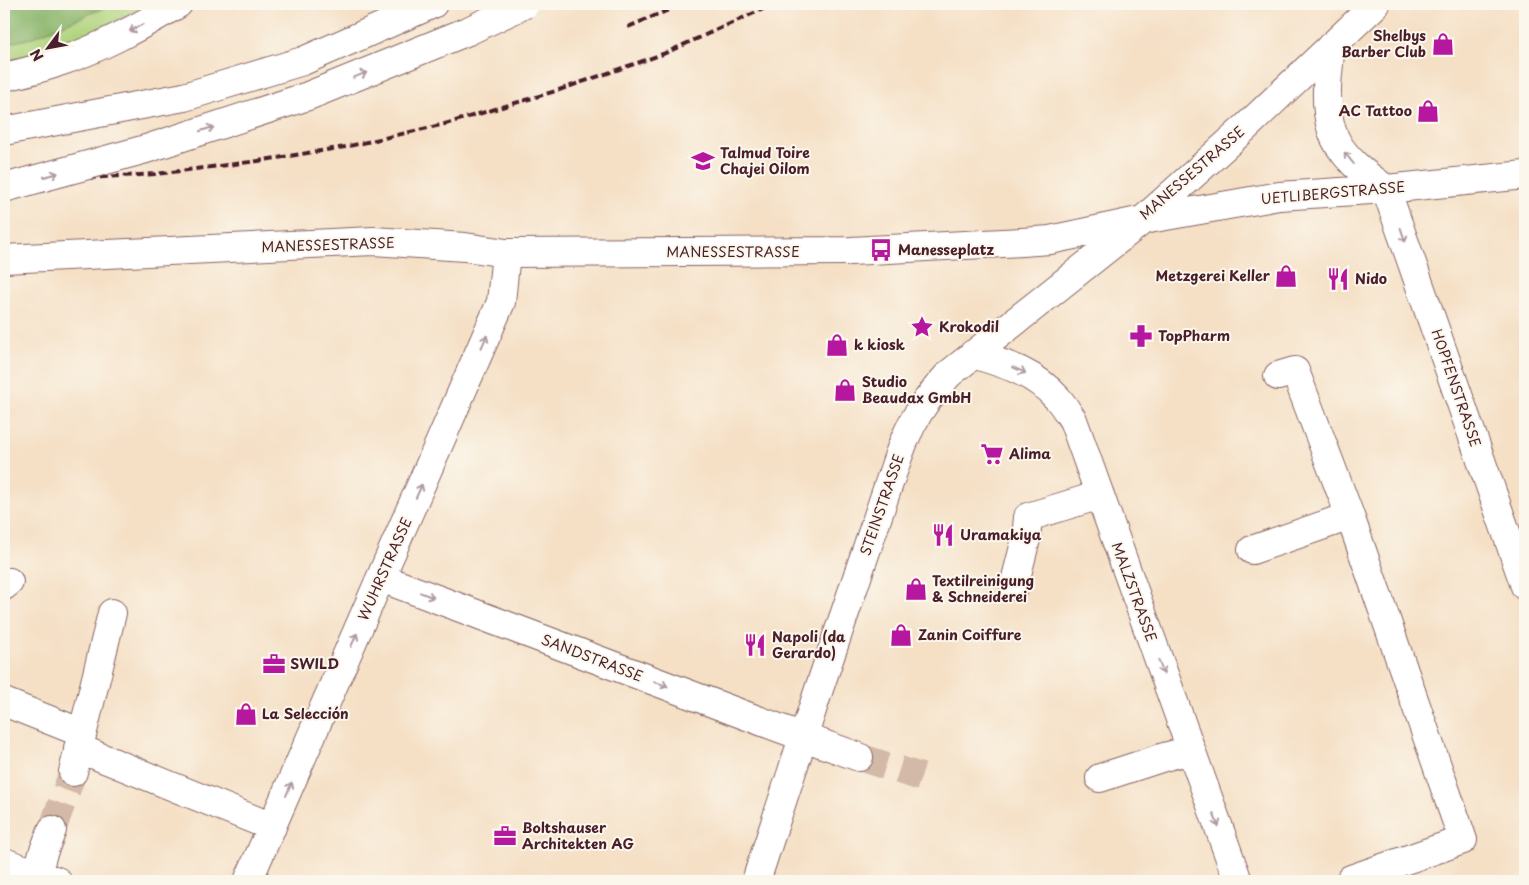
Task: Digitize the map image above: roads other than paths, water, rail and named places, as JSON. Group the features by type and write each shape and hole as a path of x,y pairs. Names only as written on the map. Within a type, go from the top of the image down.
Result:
{"main road":[{"path":"4,77 55,64 96,48 138,28 178,4"},
{"path":"4,131 184,97 303,61 433,4"},
{"path":"4,188 146,148 308,96 468,31 525,4"},
{"name":"MANESSESTRASSE","path":"4,260 372,241 465,247 506,253 881,250 1050,240 1143,220 1246,127 1376,4"},
{"path":"1331,46 1327,94 1328,114 1332,132 1353,164 1386,189"},
{"name":"UETLIBERGSTRASSE","path":"1143,220 1279,196 1386,189 1525,175"},
{"name":"HOPFENSTRASSE","path":"1386,189 1525,586"},
{"name":"STEINSTRASSE","path":"756,881 905,436 916,416 931,394 949,374 972,354 1143,220"},
{"name":"WUHRSTRASSE","path":"248,881 502,302 506,253"},
{"name":"MALZSTRASSE","path":"972,354 1007,364 1031,376 1058,398 1073,420 1238,881"},
{"path":"1278,376 1295,371 1350,516 1463,840 1352,879"},
{"path":"1014,586 1026,539 1028,517 1100,495"},
{"path":"1252,550 1350,516"},
{"name":"SANDSTRASSE","path":"381,578 859,757"},
{"path":"78,751 112,612"},
{"path":"4,702 78,751 272,827"},
{"path":"1100,778 1190,750"},
{"path":"4,862 47,878 43,852 52,830"}],"tunnel":[{"path":"859,757 921,777"},
{"path":"52,830 73,772"}],"railway":[{"path":"628,27 683,4"},
{"path":"4,183 155,174 258,161 345,147 445,124 559,90 663,54 774,4"}],"place":[{"name":"Shelbys Barber Club","path":"1443,44"},
{"name":"AC Tattoo","path":"1428,111"},
{"name":"Talmud Toire Chajei Oilom","path":"703,161"},
{"name":"Manesseplatz","path":"881,250"},
{"name":"Metzgerei Keller","path":"1286,276"},
{"name":"Nido","path":"1338,279"},
{"name":"Krokodil","path":"922,327"},
{"name":"TopPharm","path":"1141,336"},
{"name":"k kiosk","path":"837,345"},
{"name":"Studio Beaudax GmbH","path":"845,390"},
{"name":"Alima","path":"992,454"},
{"name":"Uramakiya","path":"943,535"},
{"name":"Textilreinigung & Schneiderei","path":"916,589"},
{"name":"Zanin Coiffure","path":"901,635"},
{"name":"Napoli (da Gerardo)","path":"755,645"},
{"name":"SWILD","path":"274,664"},
{"name":"La Selección","path":"246,714"},
{"name":"Boltshauser Architekten AG","path":"505,836"}]}
